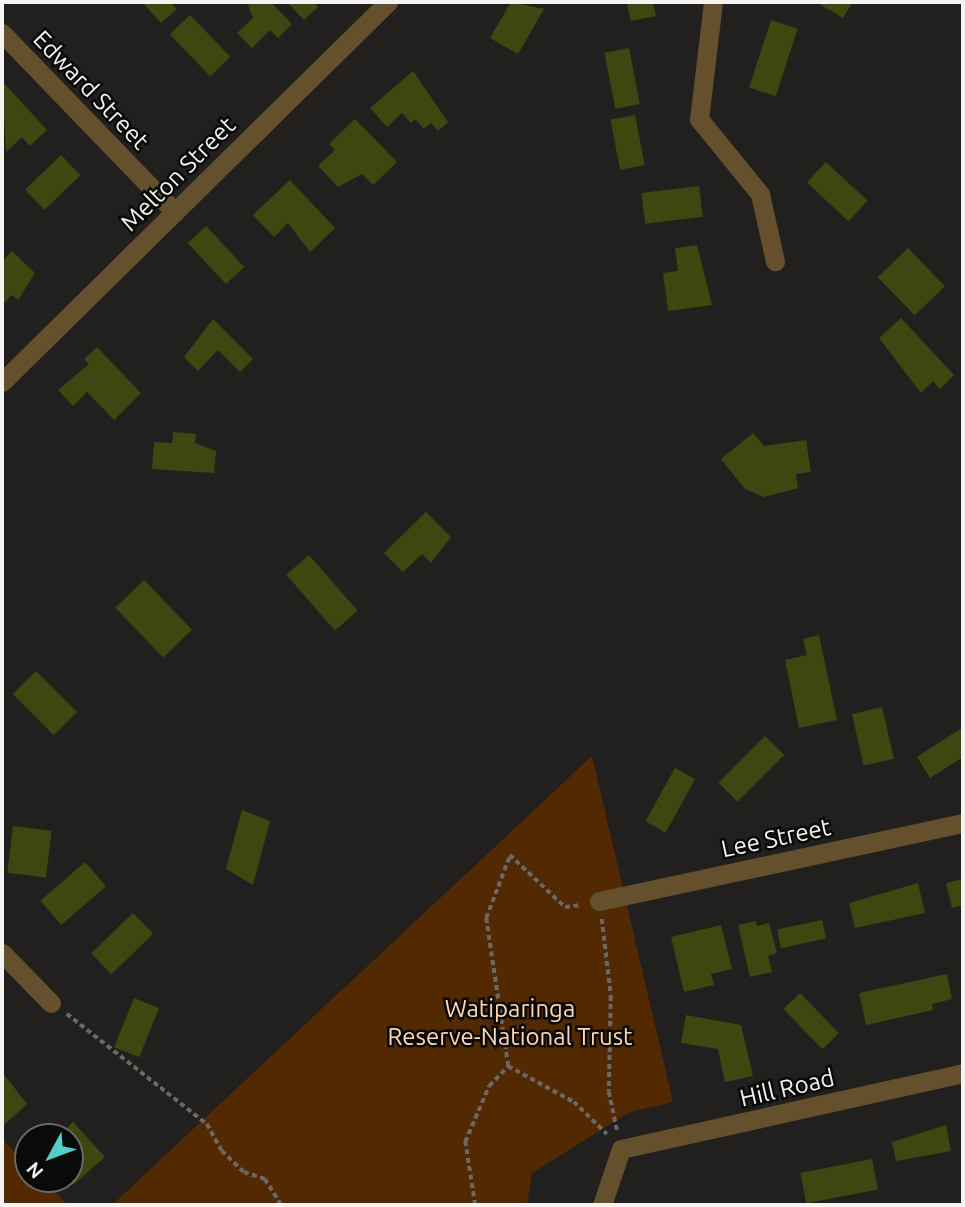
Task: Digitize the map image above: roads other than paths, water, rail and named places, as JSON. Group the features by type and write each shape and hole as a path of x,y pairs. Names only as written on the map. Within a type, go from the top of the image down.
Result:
{"street":[{"name":"Melton Street","path":"2,382 388,2"},
{"path":"713,2 699,119 760,194 775,261"},
{"name":"Edward Street","path":"2,33 175,212"},
{"name":"Lee Street","path":"599,901 963,823"},
{"path":"2,953 51,1003"},
{"name":"Hill Road","path":"602,1205 621,1149 963,1073"}],"park label":[{"name":"Watiparinga Reserve-National Trust","path":"510,1023"}]}
